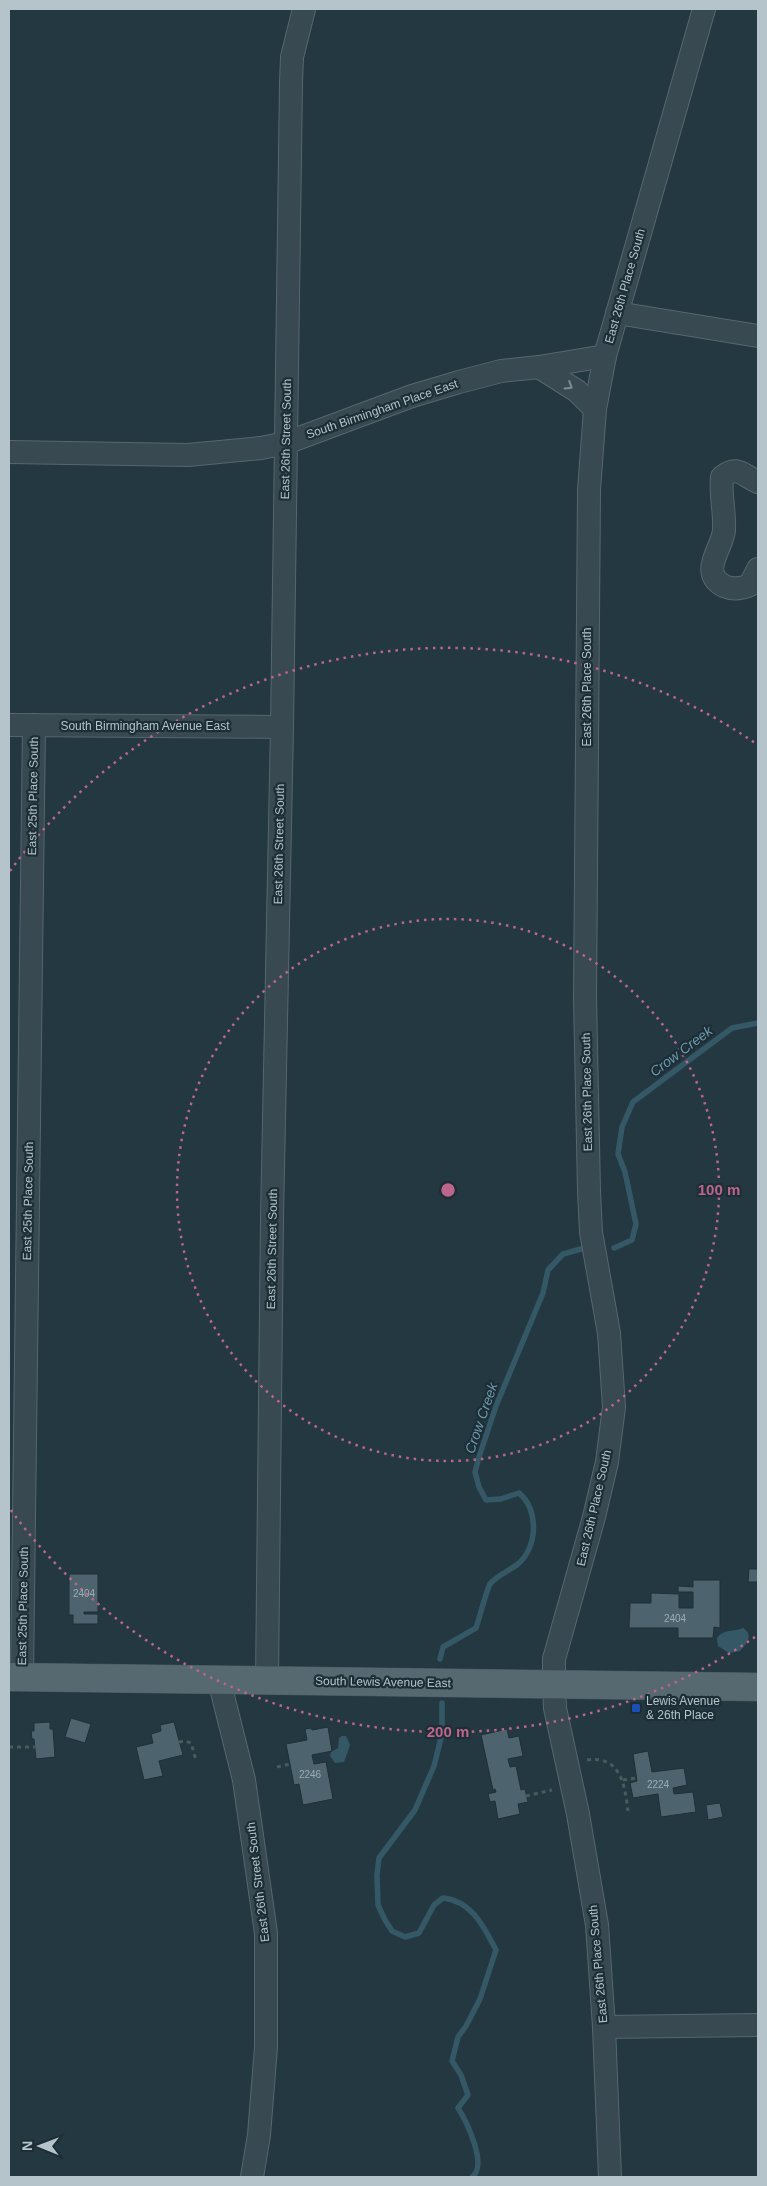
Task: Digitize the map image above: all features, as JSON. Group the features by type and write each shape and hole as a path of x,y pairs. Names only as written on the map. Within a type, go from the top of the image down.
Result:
{"main road":[{"name":"South Lewis Avenue East","path":"15,1677 758,1687"}],"street":[{"name":"East 26th Street South","path":"267,1680 272,1208 282,727 292,57 304,9"},
{"name":"East 26th Place South","path":"610,2177 604,2027 597,1925 572,1785 555,1708 554,1685 554,1659 607,1462 614,1407 608,1334 591,1232 585,998 589,490 595,410 604,356 704,9"},
{"path":"617,313 758,336"},
{"name":"South Birmingham Place East","path":"9,452 204,454 286,443 440,387 501,371 539,367 604,356"},
{"path":"539,367 577,391 595,410"},
{"path":"758,482 739,471 730,471 722,477 720,488 724,502 724,533 712,565 714,574 721,584 730,588 741,589 750,585 758,569"},
{"name":"South Birmingham Avenue East","path":"9,725 282,727"},
{"name":"East 25th Place South","path":"15,1677 34,725"},
{"name":"East 26th Street South","path":"219,1680 244,1780 266,1933 266,2047 259,2135 252,2177"},
{"path":"604,2027 758,2025"}],"path":[{"path":"179,1742 185,1740 191,1743 196,1760"},
{"path":"9,1747 35,1747"},
{"path":"587,1760 601,1760 609,1764 623,1780 628,1812"},
{"path":"277,1767 290,1764"},
{"path":"623,1780 636,1778"},
{"path":"526,1796 572,1785"}],"water":[{"path":"743,1628 749,1636 740,1651 729,1653 718,1646 717,1638 719,1635"},
{"path":"346,1736 350,1745 344,1762 335,1763 330,1756 331,1752 338,1748 339,1738"}],"building":[{"path":"749,1569 758,1569 758,1582 748,1582"},
{"path":"69,1574 98,1574 98,1612 84,1612 84,1614 98,1614 98,1624 73,1624 73,1615 69,1615"},
{"path":"693,1580 720,1580 720,1628 714,1627 713,1638 678,1638 678,1628 629,1628 630,1603 651,1603 651,1593 679,1594 679,1608 693,1608 693,1592 678,1592 678,1586 693,1587"},
{"path":"71,1718 91,1724 85,1743 65,1737"},
{"path":"50,1722 50,1729 53,1729 55,1757 36,1759 34,1739 32,1739 31,1731 34,1731 34,1723"},
{"path":"174,1722 183,1755 159,1761 163,1776 144,1780 136,1747 153,1743 151,1734 161,1731 160,1725"},
{"path":"328,1727 332,1751 312,1755 314,1764 326,1762 333,1799 303,1805 299,1784 294,1785 286,1744 307,1740 305,1729 311,1728 312,1730"},
{"path":"507,1729 509,1738 519,1736 523,1756 508,1759 510,1767 516,1766 521,1790 525,1789 528,1802 518,1804 520,1814 498,1819 495,1801 490,1802 488,1794 496,1792 495,1789 493,1790 481,1735"},
{"path":"648,1751 652,1772 684,1768 687,1785 673,1788 674,1794 693,1792 696,1812 661,1817 658,1794 633,1798 630,1783 637,1781 633,1754"},
{"path":"720,1803 723,1817 708,1820 706,1805"}],"waterway":[{"name":"Crow Creek","path":"614,1248 632,1240 636,1224 625,1172 618,1154 622,1127 633,1102 732,1028 758,1023"},
{"name":"Crow Creek","path":"440,1659 443,1647 476,1628 490,1584 518,1564 525,1557 529,1548 534,1528 533,1518 526,1500 519,1493 501,1499 486,1500 479,1487 475,1472 496,1406 543,1293 548,1270 563,1254 588,1247"},
{"name":"Crow Creek","path":"442,1703 442,1734 434,1766 415,1810 379,1858 377,1875 378,1905 392,1931 405,1937 419,1933 434,1905 443,1898 453,1900 462,1904 476,1916 496,1950 480,1999 458,2037 452,2061 461,2075 468,2095 458,2108 471,2133 477,2154 478,2164 472,2177"}],"place":[{"name":"Lewis Avenue & 26th Place","path":"636,1708"}]}
